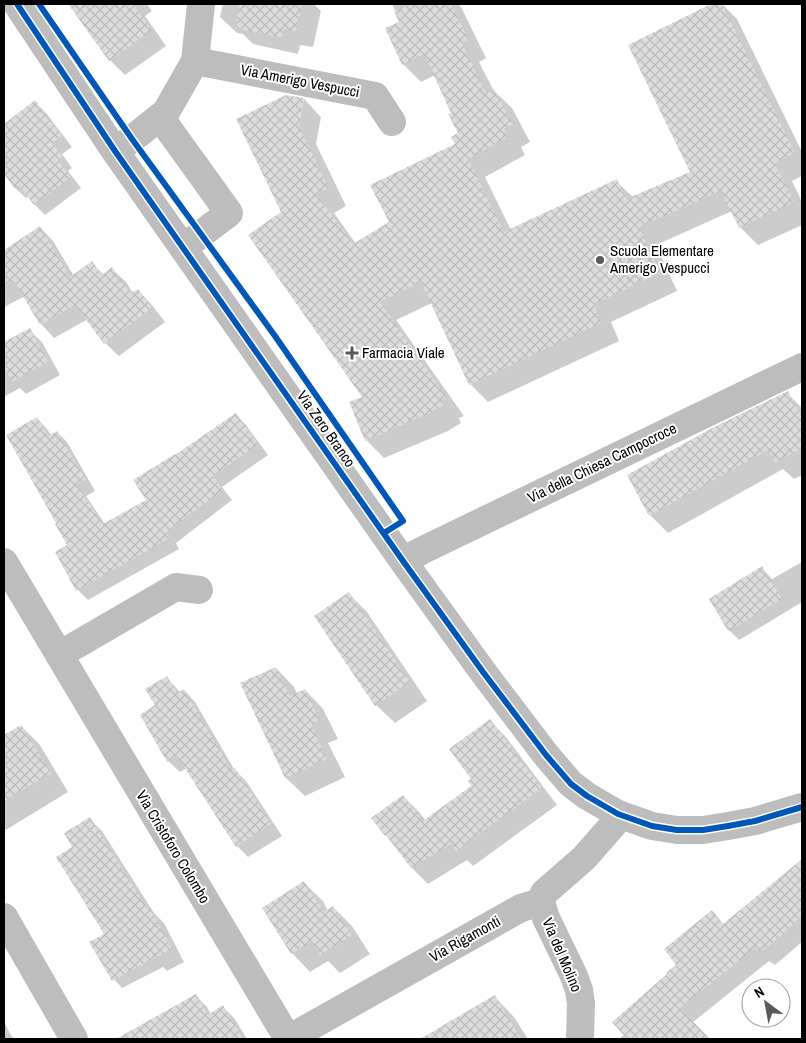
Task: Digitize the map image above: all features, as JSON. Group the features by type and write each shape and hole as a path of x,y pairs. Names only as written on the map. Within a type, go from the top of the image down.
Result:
{"street":[{"name":"Via Zero Branco","path":"17,4 115,151 404,561 483,672 571,784 587,796 618,814 652,826 677,830 702,830 728,826 802,807"},
{"path":"115,151 166,112 195,60 201,4"},
{"name":"Via Amerigo Vespucci","path":"195,60 375,96 392,122"},
{"path":"160,117 229,213 183,248"},
{"name":"Via della Chiesa Campocroce","path":"404,561 422,550 802,367"},
{"name":"Via Cristoforo Colombo","path":"4,562 288,1039"},
{"path":"59,655 176,587 198,590"},
{"path":"541,902 544,893 584,858 613,824 618,814"},
{"name":"Via Rigamonti","path":"288,1039 504,917 521,908 541,902"},
{"name":"Via del Molino","path":"541,902 546,918 579,990 581,1004 580,1039"},
{"path":"4,917 74,1039"}],"building":[{"path":"68,4 133,4 152,30 109,61"},
{"path":"239,4 302,4 296,31 284,29 282,38 235,28"},
{"path":"410,4 451,4 469,40 462,43 486,93 494,89 513,124 504,129 508,137 468,159 504,232 617,179 626,199 690,172 628,45 711,4 722,4 795,153 775,163 794,202 739,228 721,191 639,227 660,273 594,304 601,323 469,385 421,282 380,302 447,398 442,400 444,405 430,413 365,441 349,402 362,397 248,235 281,212 236,119 286,95 304,98 299,126 329,188 317,194 353,244 389,222 370,185 455,144 451,137 458,133 448,114 451,113 424,54 402,65 385,28 399,22 394,11"},
{"path":"35,100 62,136 52,143 63,156 58,160 71,177 34,205 19,185 14,188 4,174 4,124"},
{"path":"40,226 70,277 92,261 102,275 112,267 131,293 138,289 152,308 104,344 75,305 40,325 14,281 4,286 4,250"},
{"path":"30,328 48,362 12,382 4,367 4,342"},
{"path":"788,391 802,417 802,448 775,463 768,450 649,516 627,475 716,426"},
{"path":"236,413 258,444 213,476 223,490 166,532 170,538 76,591 55,552 67,545 6,435 37,417 48,436 57,431 86,480 77,485 103,524 146,500 133,480 175,455"},
{"path":"762,566 782,599 728,631 709,599"},
{"path":"349,592 410,682 375,706 314,616"},
{"path":"276,667 290,696 305,689 320,720 311,725 327,759 285,778 240,683"},
{"path":"167,676 177,693 184,689 231,770 235,768 271,824 236,847 177,756 167,762 140,715 155,705 145,689"},
{"path":"490,719 542,788 456,851 451,844 411,868 371,818 403,795 423,821 471,786 468,781 471,779 449,749"},
{"path":"21,725 51,773 4,801 4,735"},
{"path":"90,817 148,910 151,909 172,949 112,981 89,942 104,934 56,857 72,847 64,833"},
{"path":"802,859 802,916 761,952 755,948 680,1008 710,1039 627,1039 612,1022 676,965 664,949 712,910 723,924"},
{"path":"304,881 324,912 333,906 352,935 320,955 312,941 291,954 262,908"},
{"path":"196,994 208,1015 223,1005 243,1039 116,1039"},
{"path":"495,995 521,1039 420,1039 476,1006"}],"cycle path":[{"path":"17,4 115,151 403,561 483,672 546,755 571,784 587,796 618,814 652,826 677,830 703,830 728,826 755,821 802,807"},
{"path":"39,4 132,139 275,336 403,521 384,533"}],"place":[{"name":"Scuola Elementare Amerigo Vespucci","path":"600,260"},
{"name":"Farmacia Viale","path":"352,353"}]}
